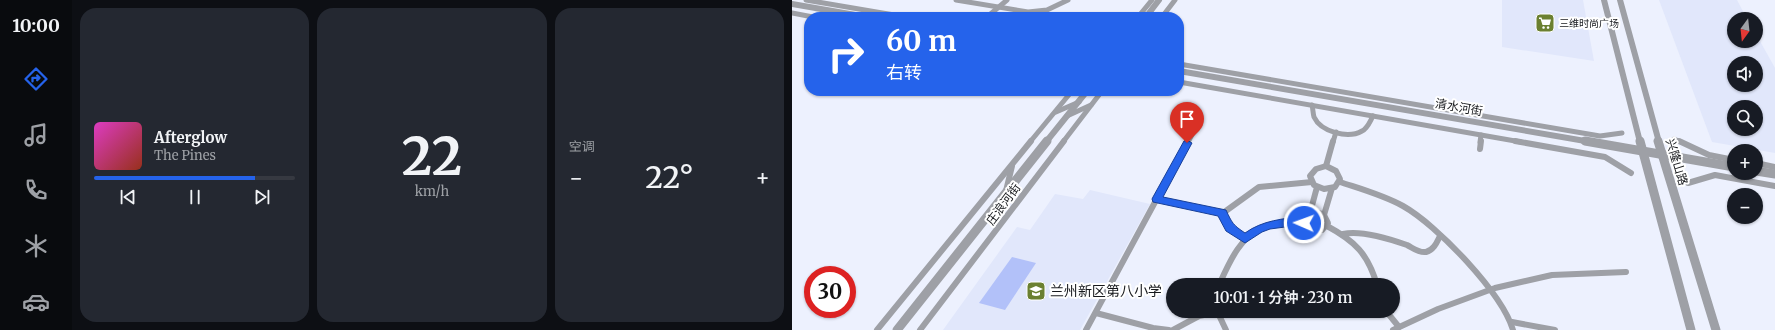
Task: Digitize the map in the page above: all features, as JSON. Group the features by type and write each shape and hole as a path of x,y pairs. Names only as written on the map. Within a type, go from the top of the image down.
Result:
{"street":[{"path":"806,0 874,12"},
{"path":"833,5 840,0"},
{"path":"956,0 1037,12 1055,7 1068,0"},
{"path":"993,12 1007,0"},
{"path":"1142,12 1152,0"},
{"path":"1150,12 1159,0"},
{"path":"1166,12 1175,0"},
{"path":"1604,0 1642,151 1691,330"},
{"name":"兴隆山路","path":"1620,0 1662,155 1716,330"},
{"path":"792,4 838,12"},
{"path":"792,13 804,15"},
{"path":"1184,65 1600,136 1622,133"},
{"name":"清水河街","path":"1184,72 1727,166"},
{"path":"1184,83 1605,157 1631,173"},
{"path":"877,330 1068,96"},
{"path":"897,330 1083,96"},
{"name":"庄浪河街","path":"920,330 1098,96"},
{"path":"1055,112 1079,102"},
{"path":"1067,116 1092,105"},
{"path":"1312,105 1315,120 1321,127 1336,132 1352,133 1363,130 1369,126 1373,116"},
{"path":"1086,330 1195,129"},
{"path":"1326,166 1336,132"},
{"path":"1480,135 1480,149"},
{"path":"1674,140 1709,155 1727,159"},
{"path":"1006,192 1012,165"},
{"path":"1763,165 1775,167"},
{"path":"1222,278 1245,239 1254,232 1264,227 1304,220 1310,213 1314,184 1310,176 1313,171 1319,167 1326,166 1336,171 1340,176 1340,182"},
{"path":"1763,172 1775,174"},
{"path":"1688,183 1715,175 1775,186"},
{"path":"1157,199 1223,213 1259,187 1314,184 1324,189 1332,188 1340,182"},
{"path":"1340,182 1377,193 1404,206 1423,219 1491,289 1513,326 1555,330"},
{"path":"1324,215 1332,188"},
{"path":"1304,220 1308,228 1314,231 1322,230 1327,226 1328,220 1324,215 1317,212 1310,213"},
{"path":"1223,213 1224,219 1230,228 1245,239"},
{"path":"1327,226 1343,234 1355,243 1369,263 1374,278"},
{"path":"1343,234 1352,232 1388,240 1409,246 1413,250 1426,252 1434,248 1440,236"},
{"path":"1390,318 1396,329 1438,309 1491,289 1552,275 1626,272"},
{"path":"1096,313 1153,328 1169,330"},
{"path":"1173,330 1195,318"},
{"path":"1220,318 1226,330"}],"shaded area":[{"name":"三维时尚广场","path":"1502,0 1583,0 1594,61 1502,47"},
{"path":"1659,0 1737,0 1743,12 1727,12 1727,48 1763,48 1763,47 1775,68 1775,153 1763,151 1763,144 1727,145 1712,142"},
{"name":"兰州新区第八小学","path":"1090,190 1150,204 1080,330 943,330 1017,227 1030,230 1055,194 1083,199"},
{"path":"1012,257 1036,263 1005,310 979,303"}],"place":[{"name":"三维时尚广场","path":"1545,23"},
{"name":"兰州新区第八小学","path":"1036,291"}],"route":[{"path":"1187,143 1157,199 1223,213 1224,219 1230,228 1245,239 1259,229 1270,225 1304,220 1304,223"}]}
